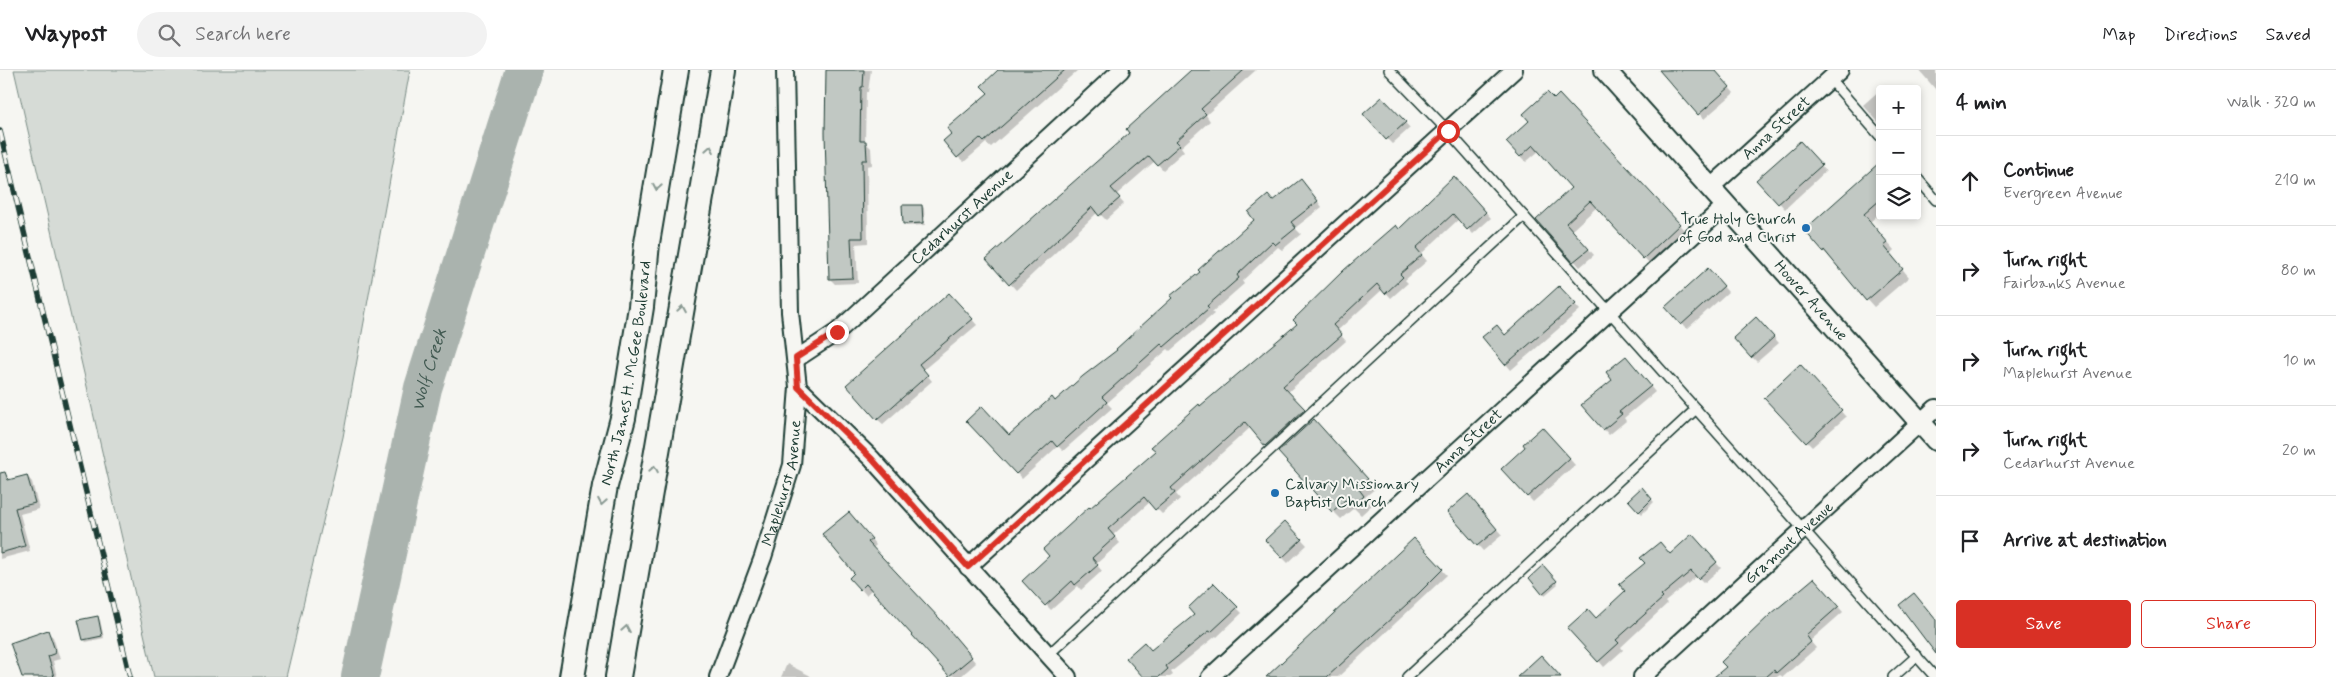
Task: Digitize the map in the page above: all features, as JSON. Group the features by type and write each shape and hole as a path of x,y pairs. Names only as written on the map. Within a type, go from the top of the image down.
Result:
{"main road":[{"name":"North James H. McGee Boulevard","path":"572,677 605,486 623,418 641,307 647,243 676,70"},
{"path":"618,677 723,70"}],"street":[{"name":"Maplehurst Avenue","path":"718,677 763,557 792,465 798,387 790,312 785,70"},
{"name":"Cedarhurst Avenue","path":"796,358 837,332 1121,70"},
{"path":"968,567 1514,70"},
{"name":"Hoover Avenue","path":"1605,70 1936,440"},
{"name":"Anna Street","path":"1711,187 1835,75"},
{"name":"Anna Street","path":"1210,677 1726,205"},
{"path":"798,387 872,459 1068,677"},
{"name":"Gramont Avenue","path":"1642,677 1936,408"}],"lane":[{"path":"1389,70 1448,131 1935,677"},
{"path":"1835,75 1876,131"},
{"path":"1921,183 1936,200"},
{"path":"1048,655 1524,216"},
{"path":"1407,677 1696,408"},
{"path":"1893,677 1917,656"}],"shaded area":[{"path":"14,70 410,70 343,437 286,677 154,677"}],"building":[{"path":"826,70 864,70 863,87 861,87 860,141 866,141 867,160 862,160 863,238 851,238 853,278 829,279 825,133"},
{"path":"998,70 1065,70 984,142 980,138 957,158 943,141 951,134 947,128 988,93 981,86"},
{"path":"1191,70 1244,70 1201,109 1206,114 1176,141 1180,145 1157,165 1149,156 1111,188 1120,198 1099,216 1092,207 1009,285 986,259 1129,133 1126,129"},
{"path":"1659,70 1715,70 1730,87 1698,115"},
{"path":"1547,92 1554,99 1559,94 1680,224 1643,259 1590,201 1566,223 1589,249 1573,262 1536,220 1571,188 1533,145 1520,157 1506,142 1529,121 1523,114"},
{"path":"1382,97 1406,122 1386,140 1363,114"},
{"path":"1800,141 1822,165 1778,204 1756,180"},
{"path":"1876,166 1876,204 1864,214 1888,243 1884,246 1903,269 1866,301 1824,250 1823,252 1804,230"},
{"path":"1454,176 1486,212 1467,230 1453,214 1416,248 1422,255 1400,274 1403,277 1385,294 1377,284 1333,325 1342,335 1283,386 1305,409 1265,446 1245,422 1171,488 1175,493 1155,510 1144,497 1108,529 1115,537 1092,558 1098,565 1075,585 1072,581 1045,606 1022,581 1049,556 1043,549 1089,507 1156,451 1151,447 1199,404 1200,406 1297,324 1293,320 1344,270 1396,225 1399,229"},
{"path":"1301,179 1318,201 1291,222 1296,228 1275,245 1272,242 1237,275 1239,278 1207,306 1209,308 1164,347 1161,344 1102,397 1107,402 1057,447 1052,441 1016,474 966,421 982,406 1009,435 1052,397 1055,401 1083,376 1117,350 1172,298 1170,296 1200,272 1198,270 1254,220 1248,212 1268,195 1273,201"},
{"path":"902,205 922,205 923,223 903,224"},
{"path":"1708,268 1724,286 1681,325 1665,307"},
{"path":"1559,286 1576,304 1505,365 1482,337 1497,325 1505,335"},
{"path":"949,293 973,319 919,364 928,375 877,420 846,385"},
{"path":"1756,317 1774,337 1751,358 1733,338"},
{"path":"1626,356 1651,386 1619,412 1622,414 1603,430 1581,405 1612,380 1606,372"},
{"path":"1800,364 1842,410 1806,443 1764,398"},
{"path":"1314,419 1368,479 1358,488 1364,496 1352,507 1345,500 1332,512 1278,452"},
{"path":"1542,427 1570,458 1527,497 1501,469 1525,447 1523,444"},
{"path":"5,472 8,480 27,475 35,503 15,508 25,546 0,553 0,473"},
{"path":"1642,487 1652,499 1639,512 1628,500"},
{"path":"1468,494 1497,529 1477,546 1447,512"},
{"path":"849,512 872,539 868,542 940,619 972,657 949,676 866,584 860,590 849,578 854,573 822,534"},
{"path":"1285,521 1302,539 1282,558 1265,540"},
{"path":"1692,534 1717,562 1698,579 1691,571 1661,596 1663,598 1616,640 1619,643 1598,662 1567,628 1588,609 1596,618 1625,591 1619,584 1645,563 1640,558 1660,542 1670,554"},
{"path":"1414,538 1443,569 1418,594 1327,677 1266,677"},
{"path":"1543,565 1557,581 1542,594 1529,578"},
{"path":"1814,578 1839,606 1806,635 1811,642 1776,673 1774,670 1766,677 1714,677 1726,667 1721,662 1771,614"},
{"path":"1214,583 1238,607 1211,632 1209,631 1166,666 1168,669 1159,677 1143,677 1126,658 1144,642 1151,650 1194,615 1188,608"},
{"path":"1914,593 1936,620 1936,654 1899,605"},
{"path":"98,616 102,636 83,640 78,620"},
{"path":"48,630 56,653 48,656 54,677 22,677 10,643"},
{"path":"1541,655 1561,677 1517,677"}],"waterway":[{"name":"Wolf Creek","path":"360,677 423,388 524,70"}],"railway":[{"path":"0,131 130,677"}],"place":[{"name":"True Holy Church of God and Christ","path":"1806,228"},
{"name":"Calvary Missionary Baptist Church","path":"1275,493"}],"route":[{"path":"837,332 796,358 798,387 872,459 968,567 1448,131"}]}
